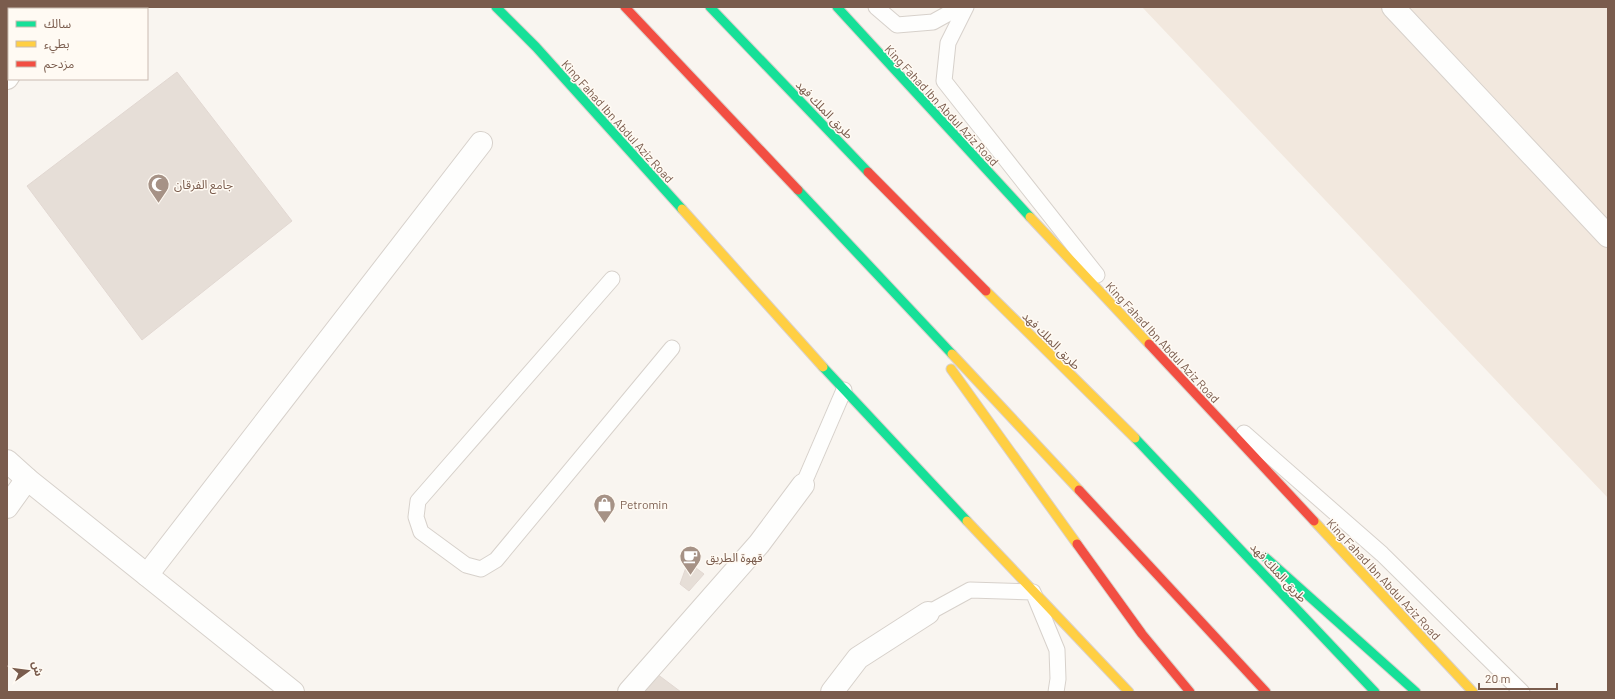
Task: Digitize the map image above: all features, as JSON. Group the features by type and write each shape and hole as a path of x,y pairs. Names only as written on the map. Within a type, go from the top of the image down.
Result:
{"main road":[{"name":"King Fahad Ibn Abdul Aziz Road","path":"496,7 536,47 844,390 1129,692"},
{"path":"502,7 536,47"},
{"path":"625,7 894,291 1266,692"},
{"name":"طريق الملك فهد","path":"710,7 914,220 1156,460 1375,692"},
{"name":"King Fahad Ibn Abdul Aziz Road","path":"837,7 1173,371 1473,692"},
{"path":"894,291 1142,634 1190,692"},
{"path":"1156,460 1233,528"},
{"path":"1257,549 1416,692"}],"street":[{"path":"1393,7 1608,236"},
{"path":"147,575 481,143"},
{"path":"7,461 27,480 294,692"},
{"path":"7,506 27,480"},
{"path":"629,692 759,544 803,485"},
{"path":"832,692 858,658 928,613"}],"lane":[{"path":"876,7 897,25 933,22 960,7"},
{"path":"966,7 948,43 944,81 1173,371 1382,554 1522,692"},
{"path":"612,279 418,501 416,517 421,532 466,565 481,569 496,560 672,348"},
{"path":"803,485 844,390"},
{"path":"928,613 970,590 1033,592 1057,650 1058,679 1056,692"}],"shaded area":[{"path":"1142,7 1608,7 1608,498 1546,433"}],"building":[{"name":"جامع الفرقان","path":"177,72 292,221 142,340 27,186"},
{"path":"688,562 704,574 689,591 680,584"},
{"path":"657,674 681,692 644,692"}],"traffic: fast":[{"path":"496,7 536,47 682,209"},
{"path":"710,7 868,172"},
{"path":"837,7 1030,217"},
{"path":"798,190 952,354"},
{"path":"823,367 967,521"},
{"path":"1135,438 1375,692"},
{"path":"1265,557 1416,692"}],"traffic: slow":[{"path":"682,209 823,367"},
{"path":"1030,217 1149,344"},
{"path":"986,291 1135,438"},
{"path":"952,354 1079,490"},
{"path":"951,369 1077,544"},
{"path":"967,521 1129,692"},
{"path":"1314,521 1473,692"}],"traffic: jam":[{"path":"625,7 798,190"},
{"path":"868,172 986,291"},
{"path":"1149,344 1314,521"},
{"path":"1079,490 1266,692"},
{"path":"1077,544 1142,634 1190,692"}],"place":[{"name":"جامع الفرقان","path":"159,204"},
{"name":"Petromin","path":"605,524"},
{"name":"قهوة الطريق","path":"690,576"}]}
